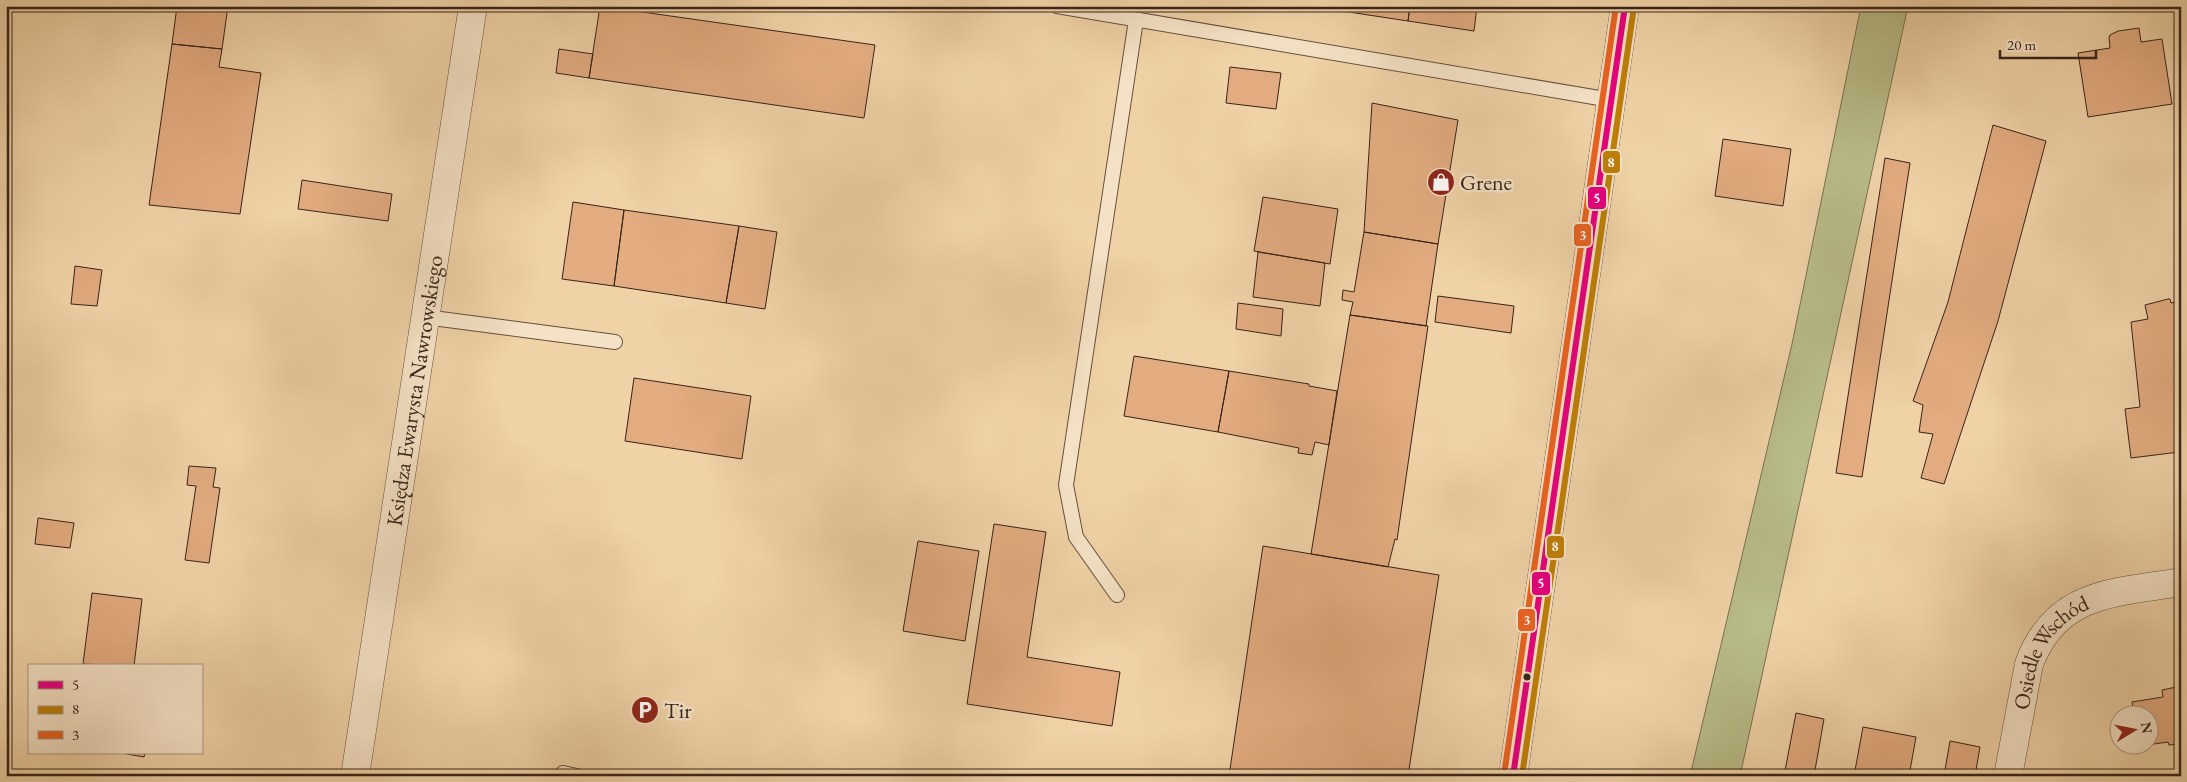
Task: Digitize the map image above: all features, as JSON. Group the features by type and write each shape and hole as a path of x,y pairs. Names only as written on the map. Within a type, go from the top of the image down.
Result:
{"street":[{"name":"Księdza Ewarysta Nawrowskiego","path":"355,776 473,6"},
{"path":"1512,776 1625,6"},
{"name":"Osiedle Wschód","path":"2008,776 2029,664 2035,649 2056,620 2071,608 2088,600 2181,582"}],"lane":[{"path":"1057,6 1612,100"},
{"path":"1116,595 1076,537 1066,485 1136,20"},
{"path":"425,317 615,342"},
{"path":"563,776 564,773 577,776"}],"green space":[{"path":"1861,6 1908,6 1740,776 1690,776 1792,344"}],"building":[{"path":"177,6 228,6 222,49 172,44"},
{"path":"600,6 875,45 864,118 589,78"},
{"path":"1309,6 1410,6 1408,21"},
{"path":"1410,6 1477,6 1474,31 1408,21"},
{"path":"2139,28 2141,42 2162,39 2172,104 2088,117 2078,53 2110,48 2110,35 2118,31"},
{"path":"172,44 222,49 219,67 261,73 240,214 149,205"},
{"path":"559,49 593,54 589,78 556,73"},
{"path":"1230,67 1281,73 1276,109 1226,103"},
{"path":"1372,103 1458,120 1438,244 1364,232"},
{"path":"1993,125 2046,141 1998,321 1944,484 1921,478 1933,434 1919,432 1923,405 1913,401 1948,302"},
{"path":"1723,139 1791,149 1783,206 1715,196"},
{"path":"1885,158 1910,163 1862,477 1836,473"},
{"path":"302,180 392,194 388,221 298,209"},
{"path":"1263,197 1338,209 1330,264 1254,251"},
{"path":"573,202 624,210 614,286 562,279"},
{"path":"624,210 739,226 726,303 614,286"},
{"path":"739,226 777,232 765,309 726,303"},
{"path":"1364,232 1438,244 1426,326 1350,315 1353,302 1342,300 1343,290 1354,292"},
{"path":"1258,252 1325,263 1320,306 1253,297"},
{"path":"75,266 102,270 97,306 71,304"},
{"path":"1438,296 1514,306 1511,333 1435,322"},
{"path":"2170,299 2171,303 2181,301 2181,463 2179,452 2131,458 2125,409 2140,407 2131,322 2148,319 2145,305"},
{"path":"1238,303 1283,309 1281,336 1236,329"},
{"path":"1350,315 1428,326 1397,540 1395,539 1388,567 1311,554"},
{"path":"1134,356 1229,371 1218,432 1124,416"},
{"path":"1229,371 1309,384 1309,386 1337,391 1329,445 1315,442 1312,455 1298,453 1299,448 1218,432"},
{"path":"634,378 751,396 742,459 625,441"},
{"path":"189,466 216,468 213,487 220,488 209,563 185,560 196,486 187,485"},
{"path":"38,518 74,523 70,548 35,544"},
{"path":"994,524 1046,532 1027,657 1120,672 1112,726 967,704"},
{"path":"918,541 979,551 965,641 903,631"},
{"path":"1263,546 1439,575 1408,776 1229,776"},
{"path":"92,593 142,599 134,664 83,664"},
{"path":"2181,686 2181,744 2160,743 2160,704 2132,704 2132,702 2163,697 2162,690"},
{"path":"1796,713 1824,719 1814,776 1784,776"},
{"path":"1863,727 1916,737 1909,776 1854,776"},
{"path":"1950,741 1980,747 1975,776 1944,776"},
{"path":"127,754 145,754 144,757"}],"transit line":[{"name":"3","path":"1504,775 1616,6"},
{"name":"5","path":"1513,776 1625,6"},
{"name":"8","path":"1522,776 1634,7"}],"place":[{"name":"Grene","path":"1441,182"},
{"name":"Tir","path":"645,710"}]}
